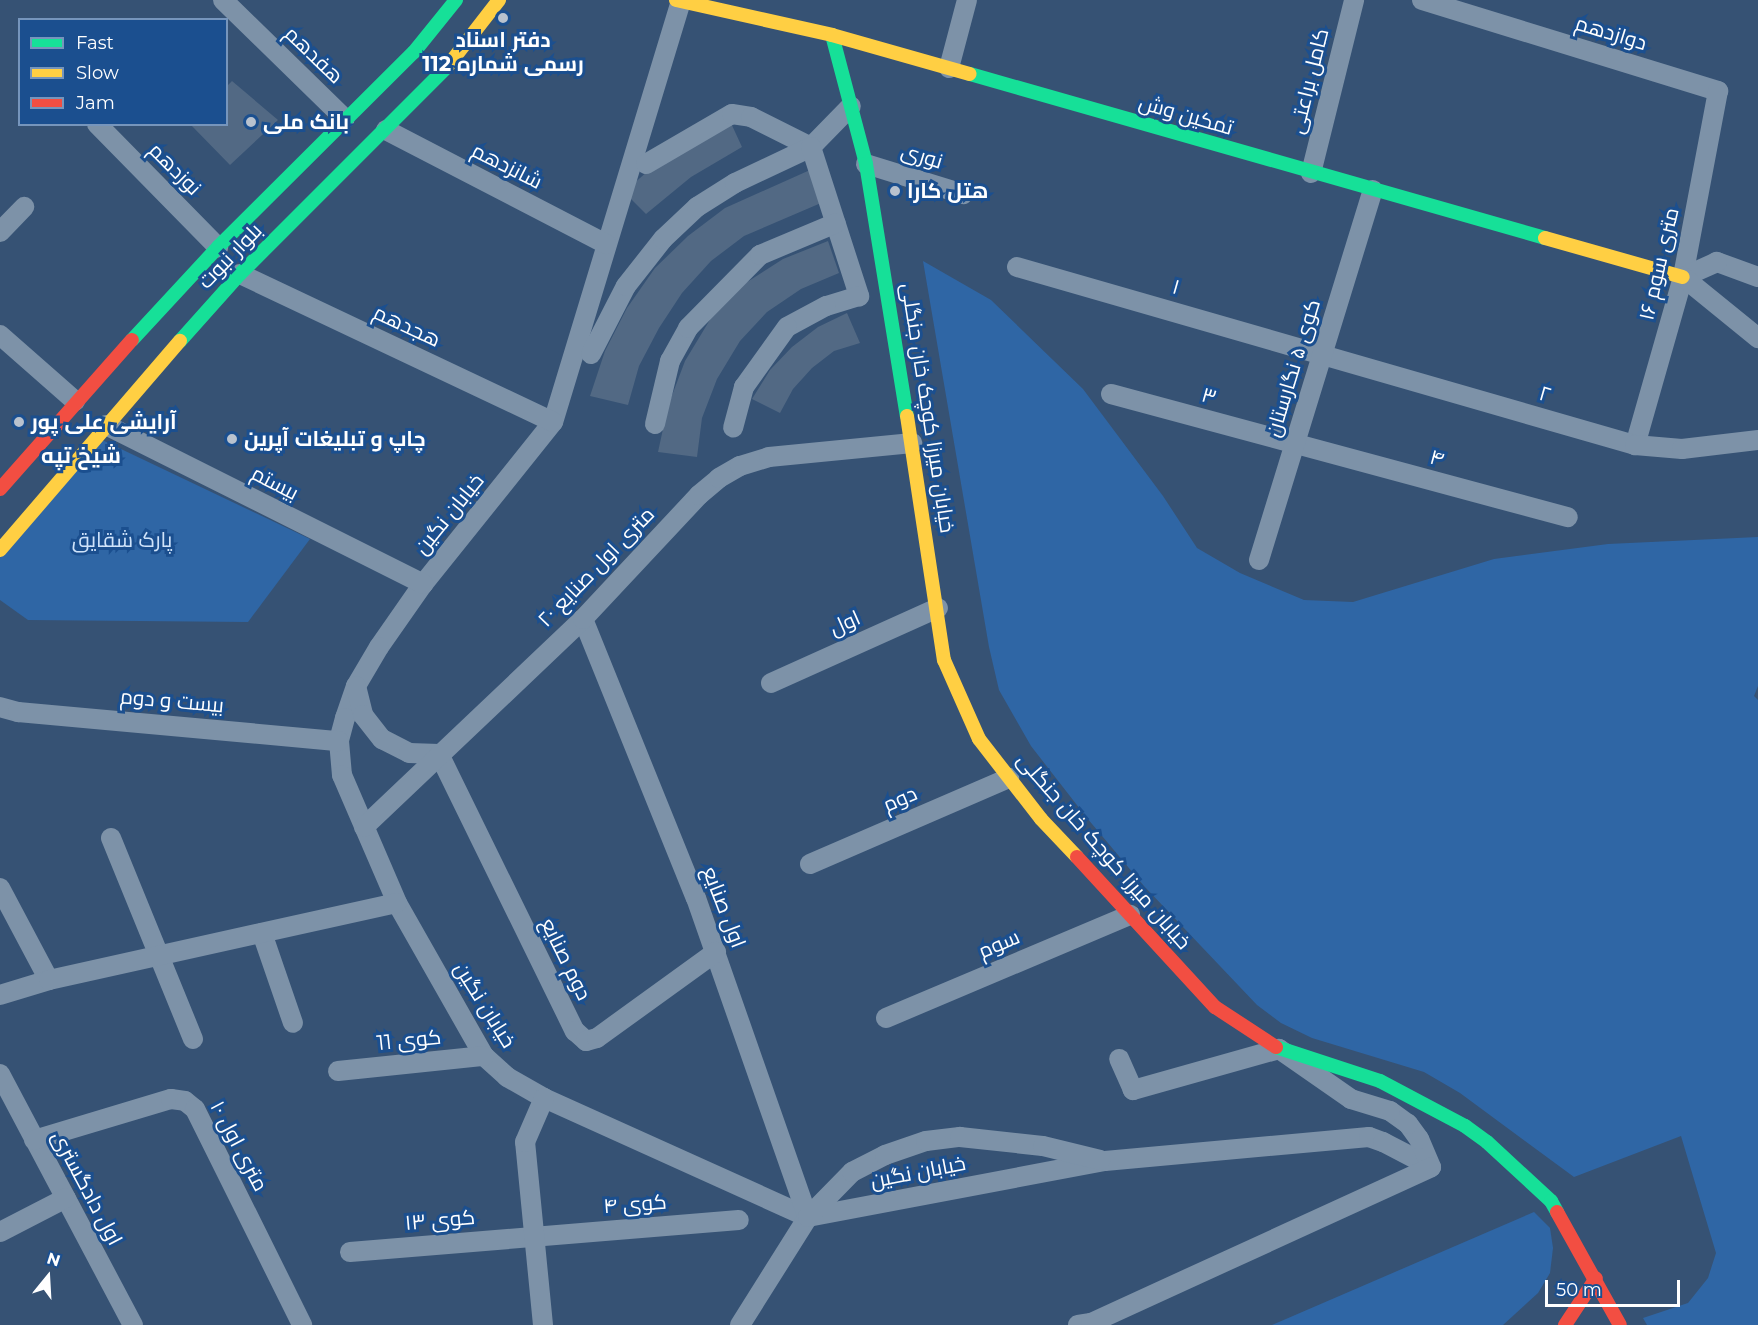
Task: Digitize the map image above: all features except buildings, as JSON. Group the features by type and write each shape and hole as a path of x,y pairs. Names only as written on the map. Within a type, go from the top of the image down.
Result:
{"street":[{"name":"هفدهم","path":"223,0 345,119"},
{"name":"بلوار نبوت","path":"0,489 75,401 218,248 414,52 456,0"},
{"name":"بلوار نبوت","path":"0,549 240,274 441,74 499,0"},
{"path":"948,68 967,0"},
{"name":"کامل براعتی","path":"1311,173 1354,0"},
{"name":"دوازدهم","path":"1422,0 1718,91"},
{"name":"تمکین وش","path":"679,1 832,34 1311,173 1683,277"},
{"name":"خیابان نگین","path":"679,1 553,422 423,584 379,647 356,686 339,741 342,775 397,903 484,1056 507,1077 544,1098 808,1217 1105,1161 1369,1137 1431,1167"},
{"name":"خیابان میرزا کوچک خان جنگلی","path":"832,34 867,164 938,608 944,660 979,739 1041,819 1215,1008 1279,1049 1380,1082 1466,1126 1487,1142 1551,1201 1596,1278"},
{"name":"۱۶ متری سوم","path":"1635,445 1683,277 1718,91"},
{"path":"591,354 626,286 663,239 697,207 735,183 812,147 851,106"},
{"path":"646,164 732,114 751,117 812,147 859,296 826,306 787,327 744,387 733,428"},
{"name":"نوزدهم","path":"99,126 218,248"},
{"name":"شانزدهم","path":"386,130 606,244"},
{"name":"نوری","path":"867,164 963,194"},
{"name":"کوی ۵ نگارستان","path":"1259,560 1373,190"},
{"path":"0,232 24,207"},
{"path":"655,424 670,361 688,328 760,255 836,223"},
{"path":"1758,277 1717,262 1683,277 1758,339"},
{"name":"۱","path":"1017,267 1322,354"},
{"name":"هجدهم","path":"240,274 553,422"},
{"path":"0,335 75,401"},
{"name":"۲","path":"1322,354 1635,445 1682,449 1758,440"},
{"name":"۳","path":"1111,394 1294,445"},
{"name":"بیستم","path":"106,425 423,584"},
{"name":"۲۰ متری اول صنایع","path":"364,826 583,619 699,495 740,466 769,457 912,443"},
{"name":"۴","path":"1294,445 1568,517"},
{"name":"اول","path":"771,683 938,608"},
{"name":"اول صنایع","path":"583,619 716,952 808,1217"},
{"path":"356,686 363,715 382,739 409,753 439,754"},
{"name":"بیست و دوم","path":"0,707 18,712 339,741"},
{"name":"دوم صنایع","path":"439,754 575,1031 586,1041 597,1038 716,952"},
{"name":"دوم","path":"810,864 1009,778"},
{"path":"111,838 193,1039"},
{"path":"0,888 49,980"},
{"path":"0,995 49,980 397,903"},
{"name":"سوم","path":"886,1018 1130,915"},
{"path":"262,933 293,1023"},
{"path":"1078,1325 1091,1323 1431,1167 1419,1139 1408,1124 1390,1111 1351,1099 1279,1049 1133,1090 1119,1059"},
{"name":"کوی 11","path":"338,1071 484,1056"},
{"name":"اول دادگستری","path":"0,1074 133,1325"},
{"path":"543,1325 525,1142 544,1098"},
{"name":"۱۰ متری اول","path":"34,1140 171,1099 185,1101 195,1109 302,1325"},
{"path":"740,1325 808,1217 852,1172 885,1155 926,1141 960,1137 1043,1146 1105,1161"},
{"path":"0,1232 66,1198"},
{"name":"کوی ۴","path":"534,1236 739,1220"},
{"name":"کوی ۱۳","path":"350,1252 534,1236"},
{"path":"1565,1325 1596,1278 1620,1325"}],"green space":[{"path":"923,261 991,300 1083,389 1163,496 1197,548 1240,573 1304,600 1353,602 1494,559 1608,544 1758,537 1758,686 1754,696 1758,700 1758,1325 1647,1325 1643,1318 1688,1303 1708,1278 1716,1253 1681,1136 1574,1177 1460,1093 1424,1072 1312,1038 1281,1023 1257,1005 1144,886 1087,818 1031,746 999,690 989,647"},
{"name":"پارک شقایق","path":"100,439 310,539 248,622 28,620 0,600 0,554"},
{"path":"1534,1212 1550,1228 1553,1248 1550,1273 1538,1293 1503,1325 1272,1325"}],"traffic: fast":[{"path":"132,340 218,247 414,52 456,0"},
{"path":"832,35 866,164 907,416"},
{"path":"180,341 240,274 447,67"},
{"path":"970,74 1545,238"},
{"path":"1276,1047 1380,1081 1465,1126 1487,1142 1551,1201 1557,1212"}],"traffic: slow":[{"path":"447,67 499,0"},
{"path":"676,0 832,35 970,74"},
{"path":"1545,238 1683,277"},
{"path":"0,550 180,341"},
{"path":"907,416 944,660 979,739 1041,819 1077,857"}],"traffic: jam":[{"path":"0,489 132,340"},
{"path":"1077,857 1215,1007 1276,1047"},
{"path":"1557,1212 1620,1325"},
{"path":"1565,1325 1596,1278"}],"place":[{"name":"دفتر اسناد رسمی شماره 112","path":"503,18"},
{"name":"بانک ملی","path":"251,122"},
{"name":"هتل کارا","path":"895,191"},
{"name":"آرایشی علی پور","path":"19,422"},
{"name":"چاپ و تبلیغات آپرین","path":"232,439"}],"district":[{"name":"شیخ تپه","path":"81,456"}]}
